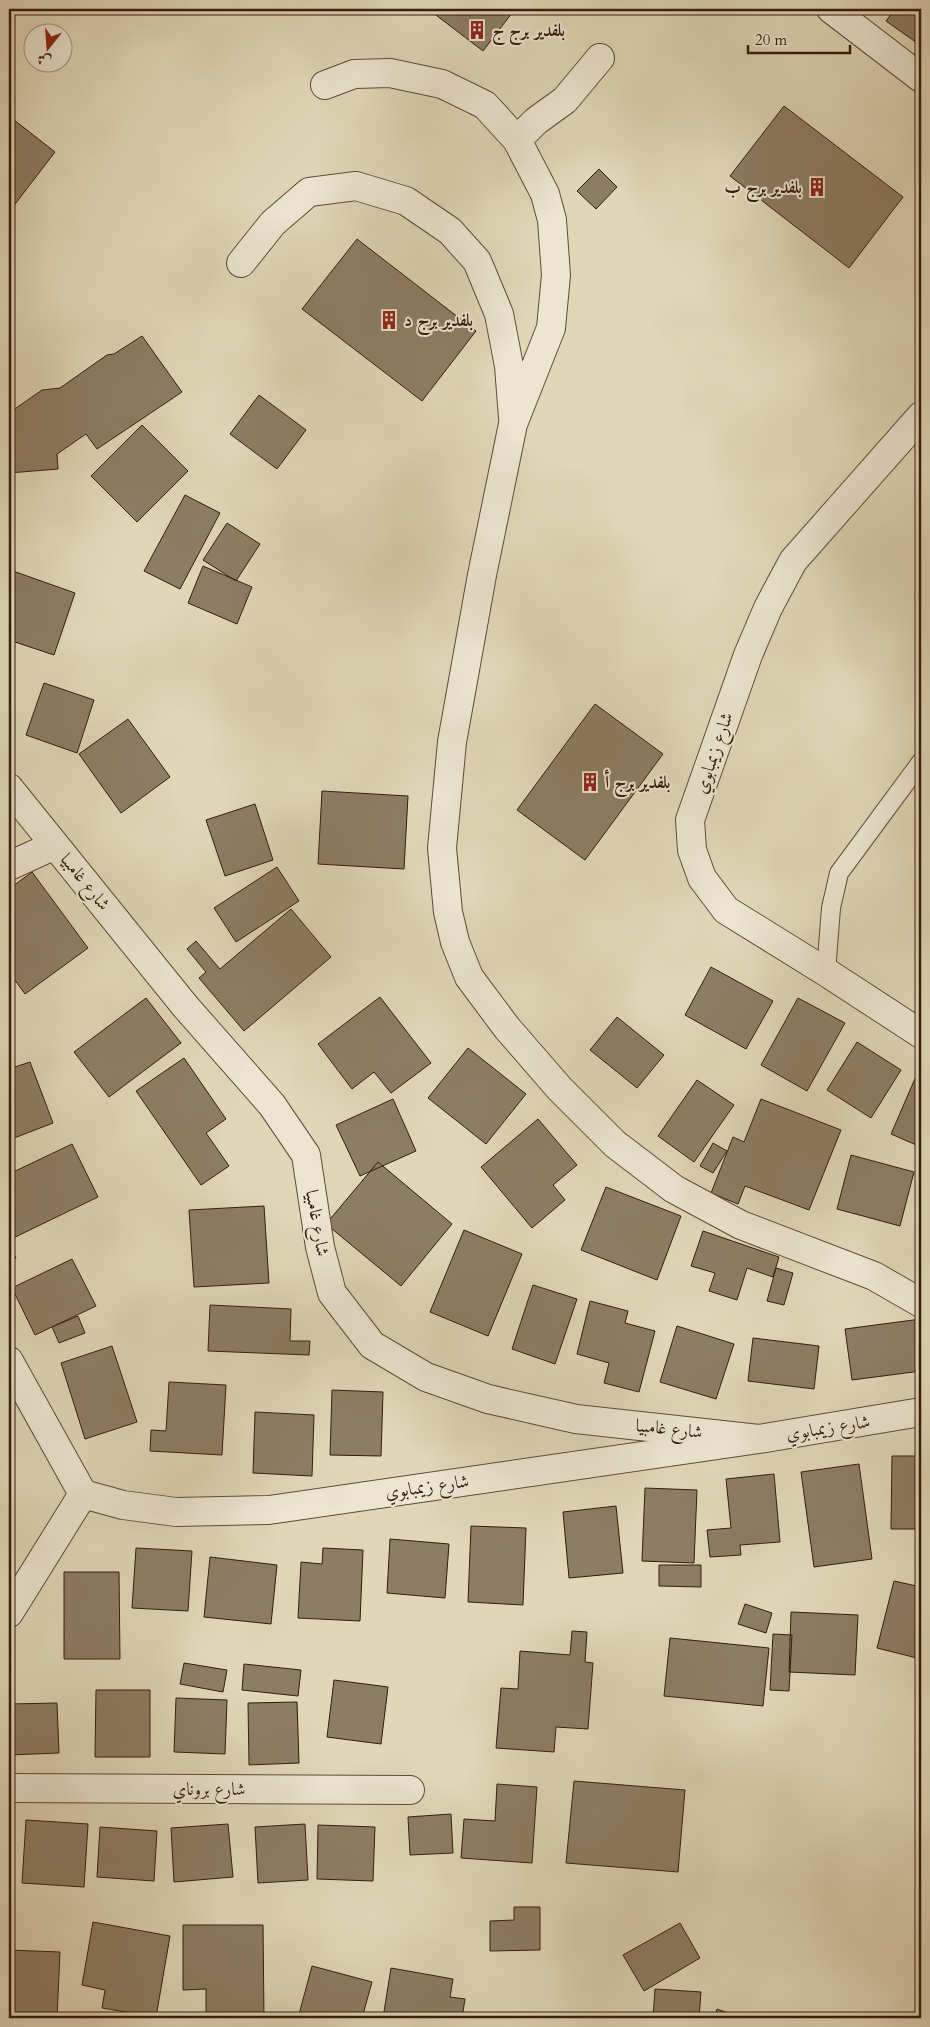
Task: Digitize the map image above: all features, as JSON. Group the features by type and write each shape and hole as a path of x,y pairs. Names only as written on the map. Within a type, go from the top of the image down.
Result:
{"street":[{"path":"831,9 921,78"},
{"path":"517,140 536,121 564,100 600,58"},
{"path":"324,85 354,74 390,73 442,84 485,105 517,140 545,194 552,220 556,275 551,328 513,424 482,575 452,742 442,848 448,912 455,942 469,977 507,1028 560,1089 615,1144 674,1189 741,1225 874,1276 921,1303"},
{"path":"241,263 273,223 309,192 356,186 406,201 450,231 477,261 499,314 509,366 513,424"},
{"name":"شارع زيمبابوي","path":"921,416 793,561 768,608 748,655 690,820 692,850 702,878 726,910 921,1034"},
{"name":"شارع غامبيا","path":"9,788 185,1006 272,1105 306,1155 320,1247 332,1293 372,1346 426,1377 488,1399 576,1419 759,1439"},
{"path":"9,866 55,845"},
{"path":"9,1361 83,1494 9,1613"},
{"name":"شارع زيمبابوي","path":"83,1494 123,1505 176,1512 269,1510 759,1439 921,1412"},
{"name":"شارع بروناي","path":"9,1788 410,1790"}],"lane":[{"path":"826,972 831,908 839,873 921,762"}],"building":[{"name":"بلفدير برج ج","path":"428,9 515,9 483,51"},
{"path":"895,9 921,9 921,38 917,43 886,21"},
{"name":"بلفدير برج ب","path":"784,106 903,197 849,268 730,176"},
{"path":"9,116 55,152 9,212"},
{"path":"599,169 617,187 596,209 577,191"},
{"name":"بلفدير برج د","path":"357,239 476,331 422,401 302,309"},
{"path":"142,336 182,392 97,449 86,434 57,454 58,469 9,473 9,413 42,390 60,388 107,355 114,354"},
{"path":"259,395 306,430 277,469 230,434"},
{"path":"142,425 188,471 137,522 91,476"},
{"path":"185,495 220,513 180,589 144,571"},
{"path":"227,523 260,544 236,581 203,560"},
{"path":"203,566 252,587 237,624 188,603"},
{"path":"13,571 75,593 54,655 9,640 9,583"},
{"path":"44,683 94,700 77,753 26,735"},
{"name":"بلفدير برج أ","path":"595,704 663,754 585,860 517,810"},
{"path":"128,719 170,777 121,813 79,754"},
{"path":"322,791 408,796 404,869 318,864"},
{"path":"255,804 273,860 225,876 206,820"},
{"path":"9,838 14,846 9,849"},
{"path":"277,867 299,901 236,942 214,908"},
{"path":"32,872 88,948 25,994 9,972 9,889"},
{"path":"291,909 331,957 244,1031 199,978 206,972 187,949 196,941 220,969"},
{"path":"711,967 773,1001 746,1049 685,1015"},
{"path":"380,997 431,1063 391,1093 374,1072 352,1089 318,1044"},
{"path":"146,998 181,1043 109,1097 74,1052"},
{"path":"798,998 845,1023 807,1091 761,1065"},
{"path":"617,1017 664,1055 637,1088 590,1050"},
{"path":"857,1042 901,1070 871,1118 827,1090"},
{"path":"468,1048 526,1094 486,1144 428,1098"},
{"path":"184,1058 226,1119 206,1133 229,1166 201,1185 136,1091"},
{"path":"30,1062 53,1123 9,1140 9,1069"},
{"path":"917,1074 921,1076 921,1147 891,1134"},
{"path":"697,1080 734,1105 694,1162 658,1136"},
{"path":"393,1099 416,1151 360,1176 336,1125"},
{"path":"761,1099 841,1130 809,1210 745,1186 738,1204 711,1193 733,1137 744,1142"},
{"path":"538,1119 577,1165 553,1185 565,1200 532,1228 481,1167"},
{"path":"713,1143 727,1151 713,1173 700,1166"},
{"path":"72,1144 98,1197 9,1240 9,1174"},
{"path":"851,1155 914,1172 900,1226 837,1209"},
{"path":"378,1162 452,1224 401,1286 326,1224"},
{"path":"606,1187 681,1216 657,1280 581,1250"},
{"path":"264,1206 269,1283 194,1287 189,1210"},
{"path":"464,1230 522,1254 488,1336 430,1312"},
{"path":"703,1231 779,1257 773,1277 747,1268 737,1300 709,1291 715,1273 691,1266"},
{"path":"9,1244 16,1258 9,1261"},
{"path":"72,1259 96,1306 35,1335 12,1288"},
{"path":"776,1268 793,1273 784,1305 767,1301"},
{"path":"533,1285 577,1299 555,1364 512,1349"},
{"path":"590,1301 628,1311 625,1323 655,1331 639,1392 604,1383 609,1363 577,1354"},
{"path":"210,1305 291,1309 290,1341 310,1341 309,1355 208,1351"},
{"path":"78,1316 85,1333 59,1343 52,1327"},
{"path":"921,1319 921,1371 852,1380 845,1329"},
{"path":"677,1326 734,1344 716,1399 660,1382"},
{"path":"753,1338 819,1346 814,1389 748,1381"},
{"path":"112,1346 137,1422 85,1439 61,1363"},
{"path":"169,1382 226,1385 222,1455 150,1451 151,1430 166,1431"},
{"path":"332,1390 383,1392 381,1456 330,1455"},
{"path":"255,1412 314,1415 312,1476 253,1473"},
{"path":"892,1456 921,1456 921,1529 891,1529"},
{"path":"859,1464 872,1559 814,1567 801,1472"},
{"path":"774,1474 780,1542 740,1545 741,1555 710,1557 707,1530 731,1528 726,1479"},
{"path":"645,1488 697,1490 694,1563 642,1561"},
{"path":"616,1506 623,1573 569,1578 563,1512"},
{"path":"471,1526 526,1528 523,1605 468,1602"},
{"path":"390,1539 449,1544 445,1598 387,1593"},
{"path":"136,1548 192,1551 188,1611 132,1608"},
{"path":"323,1548 363,1550 360,1621 298,1618 301,1562 322,1564"},
{"path":"210,1557 277,1565 271,1624 204,1617"},
{"path":"659,1565 701,1565 701,1587 659,1586"},
{"path":"64,1572 119,1572 120,1659 64,1659"},
{"path":"894,1581 921,1587 921,1659 877,1648"},
{"path":"745,1604 772,1613 766,1633 738,1624"},
{"path":"791,1612 858,1615 855,1675 789,1672"},
{"path":"572,1631 587,1632 585,1662 593,1663 588,1729 556,1727 554,1752 496,1748 501,1688 518,1689 520,1651 570,1655"},
{"path":"773,1634 792,1635 789,1691 770,1690"},
{"path":"670,1638 769,1648 763,1706 664,1696"},
{"path":"184,1663 227,1670 223,1692 180,1684"},
{"path":"244,1664 301,1670 298,1696 242,1690"},
{"path":"334,1680 388,1687 381,1744 327,1737"},
{"path":"96,1690 150,1690 150,1757 95,1757"},
{"path":"176,1698 227,1700 225,1754 174,1752"},
{"path":"297,1702 299,1763 249,1765 248,1703"},
{"path":"57,1703 59,1753 9,1755 9,1704"},
{"path":"574,1781 685,1790 678,1872 566,1863"},
{"path":"497,1784 537,1787 532,1863 461,1858 464,1819 495,1821"},
{"path":"451,1814 453,1853 410,1855 408,1817"},
{"path":"26,1820 88,1824 84,1887 22,1883"},
{"path":"228,1824 233,1877 174,1882 171,1828"},
{"path":"305,1824 308,1880 258,1883 255,1827"},
{"path":"318,1825 375,1827 373,1881 317,1879"},
{"path":"100,1827 157,1831 154,1881 97,1877"},
{"path":"514,1907 540,1907 540,1950 490,1951 490,1921 514,1920"},
{"path":"93,1922 170,1936 156,2017 102,2008 105,1990 82,1985"},
{"path":"680,1923 700,1958 644,1991 623,1955"},
{"path":"183,1925 263,1925 264,2018 206,2018 206,1989 183,1990"},
{"path":"9,1950 60,1952 57,2018 10,2018"},
{"path":"312,1966 372,1982 362,2018 298,2018"},
{"path":"391,1968 453,1979 450,1997 465,1999 462,2018 383,2018"},
{"path":"655,1989 701,1992 699,2018 653,2018"},
{"path":"717,2009 742,2018 714,2018"},
{"path":"505,2013 539,2018 504,2018"}],"place":[{"name":"بلفدير برج ج","path":"477,30"},
{"name":"بلفدير برج ب","path":"817,187"},
{"name":"بلفدير برج د","path":"389,320"},
{"name":"بلفدير برج أ","path":"590,782"}]}
